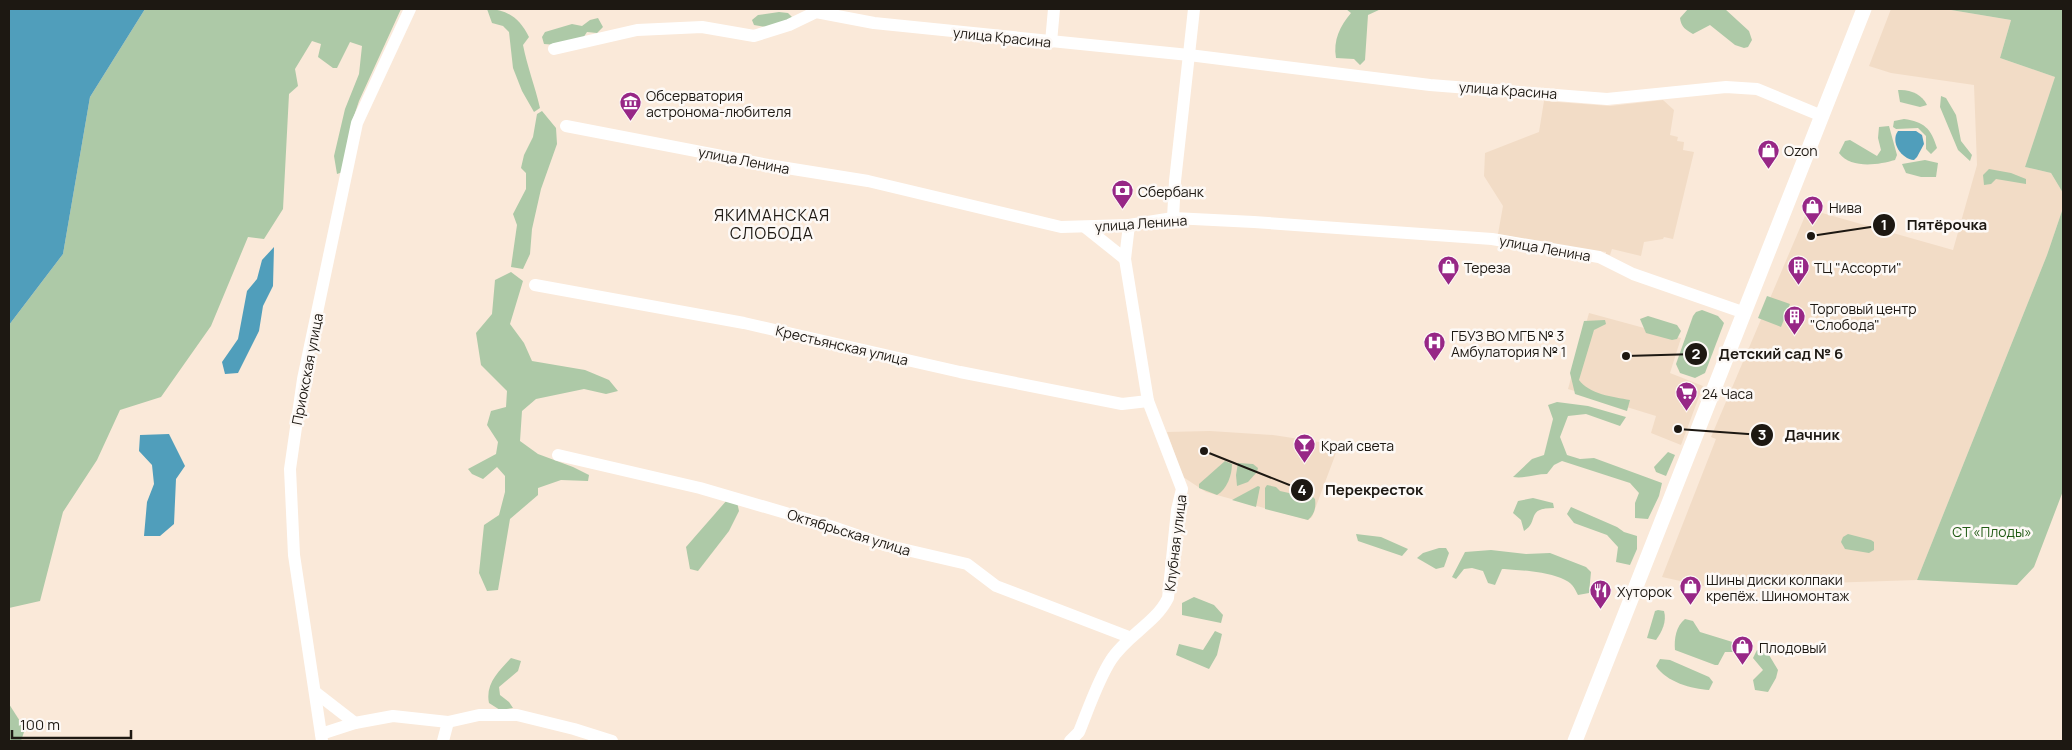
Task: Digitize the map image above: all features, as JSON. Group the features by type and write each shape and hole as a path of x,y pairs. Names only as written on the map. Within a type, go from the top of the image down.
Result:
{"main road":[{"path":"1576,741 1864,9"}],"street":[{"name":"Приокская улица","path":"322,738 294,555 290,469 303,379 358,123 410,9"},
{"path":"1051,42 1054,9"},
{"path":"1173,218 1174,182 1194,9"},
{"name":"улица Красина","path":"554,49 637,30 702,27 754,36 789,25 812,10 874,23 1189,55 1430,85 1607,99 1726,87 1757,89 1822,116"},
{"name":"улица Ленина","path":"566,126 768,165 868,181 1061,227 1129,225 1173,218 1492,239 1599,257 1633,274 1745,313"},
{"name":"Клубная улица","path":"1070,741 1079,732 1110,661 1129,637 1162,611 1168,598 1177,510 1182,489 1148,401 1126,259 1129,225"},
{"path":"1085,227 1126,259"},
{"name":"Крестьянская улица","path":"535,285 744,324 960,372 1122,404 1148,401"},
{"name":"Октябрьская улица","path":"558,455 700,488 830,526 886,545 966,564 996,586 1129,637"},
{"path":"315,692 355,723"},
{"path":"322,738 355,723 393,716 448,722 478,715 517,715 574,729 612,741"},
{"path":"443,741 448,722"}],"shaded area":[{"path":"1891,9 1945,9 2011,20 2000,58 2055,77 2025,167 2051,173 2063,193 2063,208 2047,255 1917,580 1826,583 1709,581 1708,587 1662,577 1716,439 1711,437 1808,209 1953,250 1977,165 1974,85 1891,73 1869,66"},
{"path":"1663,100 1674,110 1670,135 1678,137 1677,141 1684,142 1683,150 1694,152 1673,239 1664,237 1663,239 1644,242 1641,256 1612,249 1610,255 1606,254 1606,252 1588,251 1498,234 1503,206 1484,176 1485,153 1539,132 1544,101 1610,106"},
{"path":"1589,313 1681,338 1670,373 1703,386 1681,445 1651,433 1656,416 1568,389"},
{"path":"1210,431 1273,435 1339,445 1312,517 1308,520 1206,492 1183,477 1167,432"}],"green space":[{"path":"145,9 401,9 359,101 351,125 343,172 337,174 334,156 345,109 359,74 362,46 350,42 337,68 333,68 318,57 321,44 312,41 295,69 298,86 289,94 283,209 264,239 248,237 211,326 161,397 120,410 97,460 63,512 40,601 9,608 9,325 63,254 90,97"},
{"path":"487,9 494,9 512,16 522,25 529,37 523,45 540,108 534,112 522,91 513,68 509,32 503,26 492,23"},
{"path":"1346,9 1381,9 1368,15 1365,60 1360,65 1354,59 1336,58 1335,51 1338,34 1351,13"},
{"path":"1688,9 1725,9 1749,31 1752,40 1748,47 1744,48 1735,45 1710,25 1693,34 1681,24 1680,18"},
{"path":"1945,9 2063,9 2063,193 2051,173 2025,167 2055,77 2000,58 2011,20"},
{"path":"779,12 788,13 793,18 766,27 754,25 752,20 758,15"},
{"path":"598,18 603,27 597,33 587,32 583,38 557,45 544,44 542,37 545,32 572,24 582,26 590,20"},
{"path":"1898,90 1907,90 1915,93 1927,105 1920,107 1900,102"},
{"path":"1941,96 1946,98 1956,115 1961,141 1972,155 1970,161 1958,150 1940,107"},
{"path":"542,111 556,128 557,144 541,189 532,229 530,254 523,269 511,267 517,225 513,214 526,189 526,173 521,168 524,155 533,137 537,114"},
{"path":"1904,119 1917,122 1926,127 1932,135 1937,148 1931,154 1926,149 1926,136 1918,128 1896,129 1893,127 1894,121"},
{"path":"1889,126 1897,155 1895,160 1873,164 1858,164 1850,162 1839,153 1845,141 1850,140 1877,156 1881,150 1878,138 1879,127"},
{"path":"1925,160 1938,163 1936,177 1921,177 1906,173 1902,164"},
{"path":"1989,169 2011,173 2026,179 2026,184 1996,179 1991,184 1984,185 1983,175"},
{"name":"СТ «Плоды»","path":"2063,208 2063,491 2034,567 2017,585 1917,580 2047,255"},
{"path":"511,272 523,281 510,324 524,343 532,361 585,370 609,380 618,391 606,394 584,389 536,399 522,411 520,441 538,454 589,475 588,481 561,480 538,488 538,495 510,519 498,590 487,591 479,573 484,525 499,515 505,492 505,476 497,467 483,479 472,474 468,469 496,454 498,442 487,425 491,411 506,407 507,391 481,365 476,333 492,314 495,280"},
{"path":"1767,296 1790,304 1781,327 1758,318"},
{"path":"1702,310 1718,316 1724,323 1705,373 1695,378 1680,373 1676,364 1693,316 1696,312"},
{"path":"1648,316 1677,325 1681,331 1677,339 1672,340 1646,333 1640,319"},
{"path":"1605,320 1606,324 1594,330 1579,380 1583,385 1595,392 1630,400 1627,411 1575,394 1570,373 1584,321"},
{"path":"1557,402 1588,406 1626,417 1620,426 1586,414 1568,416 1560,437 1567,455 1580,459 1594,458 1662,483 1659,496 1648,519 1635,518 1635,503 1639,493 1630,483 1562,461 1554,465 1547,474 1513,477 1532,459 1544,455 1553,419 1548,405"},
{"path":"1668,452 1675,455 1666,476 1656,472 1654,467"},
{"path":"1225,461 1232,464 1232,468 1224,489 1217,495 1199,488 1199,484"},
{"path":"1238,463 1253,464 1258,468 1257,472 1248,482 1237,486 1236,475"},
{"path":"1267,485 1276,487 1280,491 1307,497 1312,496 1315,499 1315,505 1312,515 1308,520 1265,509 1265,488"},
{"path":"1258,486 1260,487 1256,507 1232,500"},
{"path":"1533,498 1553,503 1554,508 1539,510 1529,527 1524,531 1521,520 1513,513 1518,501"},
{"path":"727,500 737,502 739,511 729,531 698,571 690,569 686,547"},
{"path":"1571,507 1617,527 1624,532 1637,536 1637,549 1630,565 1616,562 1618,547 1607,535 1574,523 1567,514"},
{"path":"1356,534 1381,537 1408,549 1402,556 1358,541"},
{"path":"1848,534 1871,540 1874,542 1874,550 1869,553 1845,549 1841,542 1843,537"},
{"path":"1446,548 1449,553 1444,567 1436,569 1417,558 1423,553"},
{"path":"1491,550 1526,554 1550,553 1586,567 1591,572 1589,593 1578,595 1573,586 1558,577 1528,571 1502,569 1495,585 1488,583 1483,571 1472,568 1464,569 1456,579 1452,577 1465,552"},
{"path":"1194,597 1214,605 1223,615 1221,623 1182,615 1182,603"},
{"path":"1655,611 1664,611 1665,615 1662,630 1656,640 1647,638"},
{"path":"1685,619 1693,621 1700,632 1739,644 1743,648 1739,652 1725,652 1718,665 1675,650 1676,633"},
{"path":"1215,631 1222,634 1217,655 1209,669 1176,655 1179,644 1203,650"},
{"path":"1757,650 1769,655 1778,670 1768,692 1755,690 1753,680 1763,670 1753,658"},
{"path":"511,658 521,661 518,671 499,687 500,695 513,708 500,710 489,703 489,690 494,678"},
{"path":"1660,659 1670,660 1709,677 1713,682 1709,690 1680,684 1666,676 1656,666"},
{"path":"9,704 25,729 21,741 9,741"}],"water":[{"path":"9,9 145,9 90,97 63,254 9,325"},
{"path":"1898,131 1916,131 1922,135 1924,144 1914,160 1905,157 1898,149 1895,140"},
{"path":"274,247 273,286 263,306 259,331 238,373 225,374 222,362 238,339 247,291 257,279 262,260"},
{"path":"169,434 185,466 176,479 174,524 160,536 144,536 147,502 154,484 152,465 139,451 140,435"}],"place":[{"name":"Обсерватория астронома-любителя","path":"630,122"},
{"name":"Ozon","path":"1768,169"},
{"name":"Сбербанк","path":"1122,210"},
{"name":"Нива","path":"1813,226"},
{"name":"Пятёрочка","path":"1811,236"},
{"name":"Тереза","path":"1448,286"},
{"name":"ТЦ \"Ассорти\"","path":"1798,286"},
{"name":"Торговый центр \"Слобода\"","path":"1794,335"},
{"name":"Детский сад № 6","path":"1626,356"},
{"name":"ГБУЗ ВО МГБ № 3 Амбулатория № 1","path":"1435,362"},
{"name":"24 Часа","path":"1686,412"},
{"name":"Дачник","path":"1678,429"},
{"name":"Перекресток","path":"1204,451"},
{"name":"Край света","path":"1305,464"},
{"name":"Шины диски колпаки крепёж. Шиномонтаж","path":"1690,606"},
{"name":"Хуторок","path":"1601,610"},
{"name":"Плодовый","path":"1743,666"}],"district":[{"name":"ЯКИМАНСКАЯ СЛОБОДА","path":"772,224"}]}
